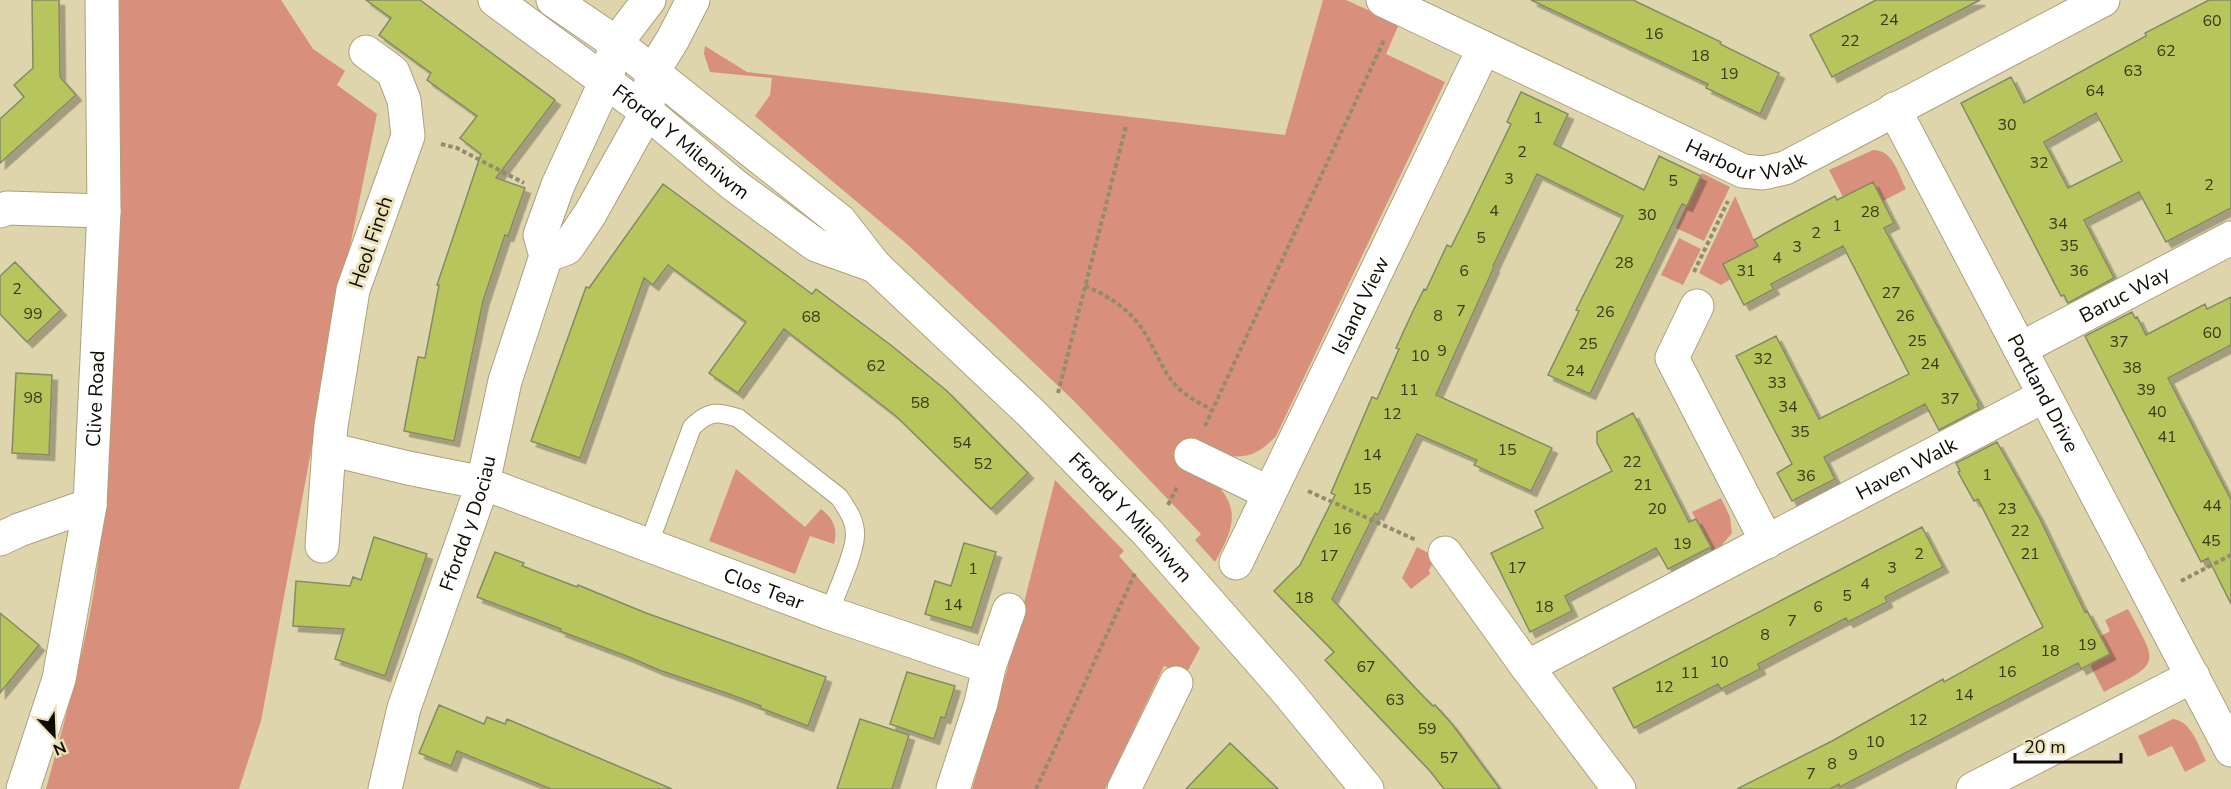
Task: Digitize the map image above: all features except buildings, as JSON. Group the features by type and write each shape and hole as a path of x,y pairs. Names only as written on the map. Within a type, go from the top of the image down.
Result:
{"street":[{"name":"Clive Road","path":"23,789 59,679 90,505 104,211 102,0"},
{"name":"Ffordd Y Mileniwm","path":"495,0 647,112 734,185 816,245 875,266"},
{"name":"Ffordd Y Mileniwm","path":"553,0 616,43 731,132 840,221 875,266 1032,414 1148,533 1285,689 1367,789"},
{"path":"616,43 649,0"},
{"path":"546,256 567,248 590,214 647,112 652,73 693,0"},
{"name":"Harbour Walk","path":"1391,4 1743,171 1763,173 1785,168 2103,0"},
{"name":"Ffordd y Dociau","path":"387,788 405,708 483,483 505,381 546,256 540,235 558,185 606,81 616,43"},
{"name":"Island View","path":"1236,563 1484,48"},
{"name":"Heol Finch","path":"322,546 331,426 353,290 408,136 405,100 393,72 366,52"},
{"name":"Portland Drive","path":"1894,109 2231,750"},
{"path":"0,211 7,208 104,211"},
{"name":"Baruc Way","path":"2020,349 2231,238"},
{"path":"1697,306 1672,358 1767,542"},
{"name":"Haven Walk","path":"1527,667 2044,396"},
{"path":"329,449 483,483"},
{"path":"1191,455 1273,485"},
{"name":"Clos Tear","path":"483,483 829,613 988,667"},
{"path":"0,539 90,505"},
{"path":"1445,553 1619,789"},
{"path":"953,789 981,704 988,667 1009,610"},
{"path":"1973,789 2193,676"},
{"path":"1125,789 1176,683"}],"lane":[{"path":"648,546 692,427 704,415 721,412 738,418 839,497 848,510 853,522 854,542 829,613"}],"path":[{"path":"1166,510 1391,4"},
{"path":"1056,397 1126,126"},
{"path":"408,136 457,148 526,184 531,180"},
{"path":"1697,306 1682,298 1743,171"},
{"path":"1085,286 1097,290 1129,313 1141,327 1164,369 1178,388 1193,400 1212,410"},
{"path":"1273,485 1445,553"},
{"path":"2151,596 2231,555"},
{"path":"1036,789 1140,565"}],"shaded area":[{"path":"118,0 281,0 313,49 345,71 337,85 377,114 339,300 261,721 239,789 46,789 85,637 100,544"},
{"path":"1323,0 1346,0 1399,24 1386,54 1445,82 1276,436 1254,453 1241,456 1226,455 1219,487 1226,497 1232,515 1229,533 1215,562 1195,540 1201,534 1074,401 907,244 755,116 770,95 772,78 710,72 704,54 705,46 747,72 1285,135"},
{"path":"1873,150 1880,151 1890,158 1906,189 1883,201 1872,182 1843,197 1829,170"},
{"path":"1702,173 1730,187 1704,241 1676,228"},
{"path":"1735,196 1757,246 1724,264 1731,279 1721,285 1699,273"},
{"path":"1679,238 1701,249 1683,285 1661,275"},
{"path":"736,469 805,527 821,509 834,525 834,544 810,536 795,574 709,541"},
{"path":"1055,480 1124,551 1119,556 1200,648 1185,676 1164,666 1105,789 972,789 1006,674"},
{"path":"1721,498 1730,517 1732,533 1721,546 1712,551 1692,512"},
{"path":"1417,547 1436,557 1429,570 1430,574 1411,589 1402,578"},
{"path":"2128,609 2145,641 2149,660 2145,667 2136,674 2104,692 2090,665 2110,654 2101,636 2110,631 2105,620"},
{"path":"2173,719 2180,721 2190,729 2206,761 2185,772 2172,746 2148,757 2138,736"}]}
